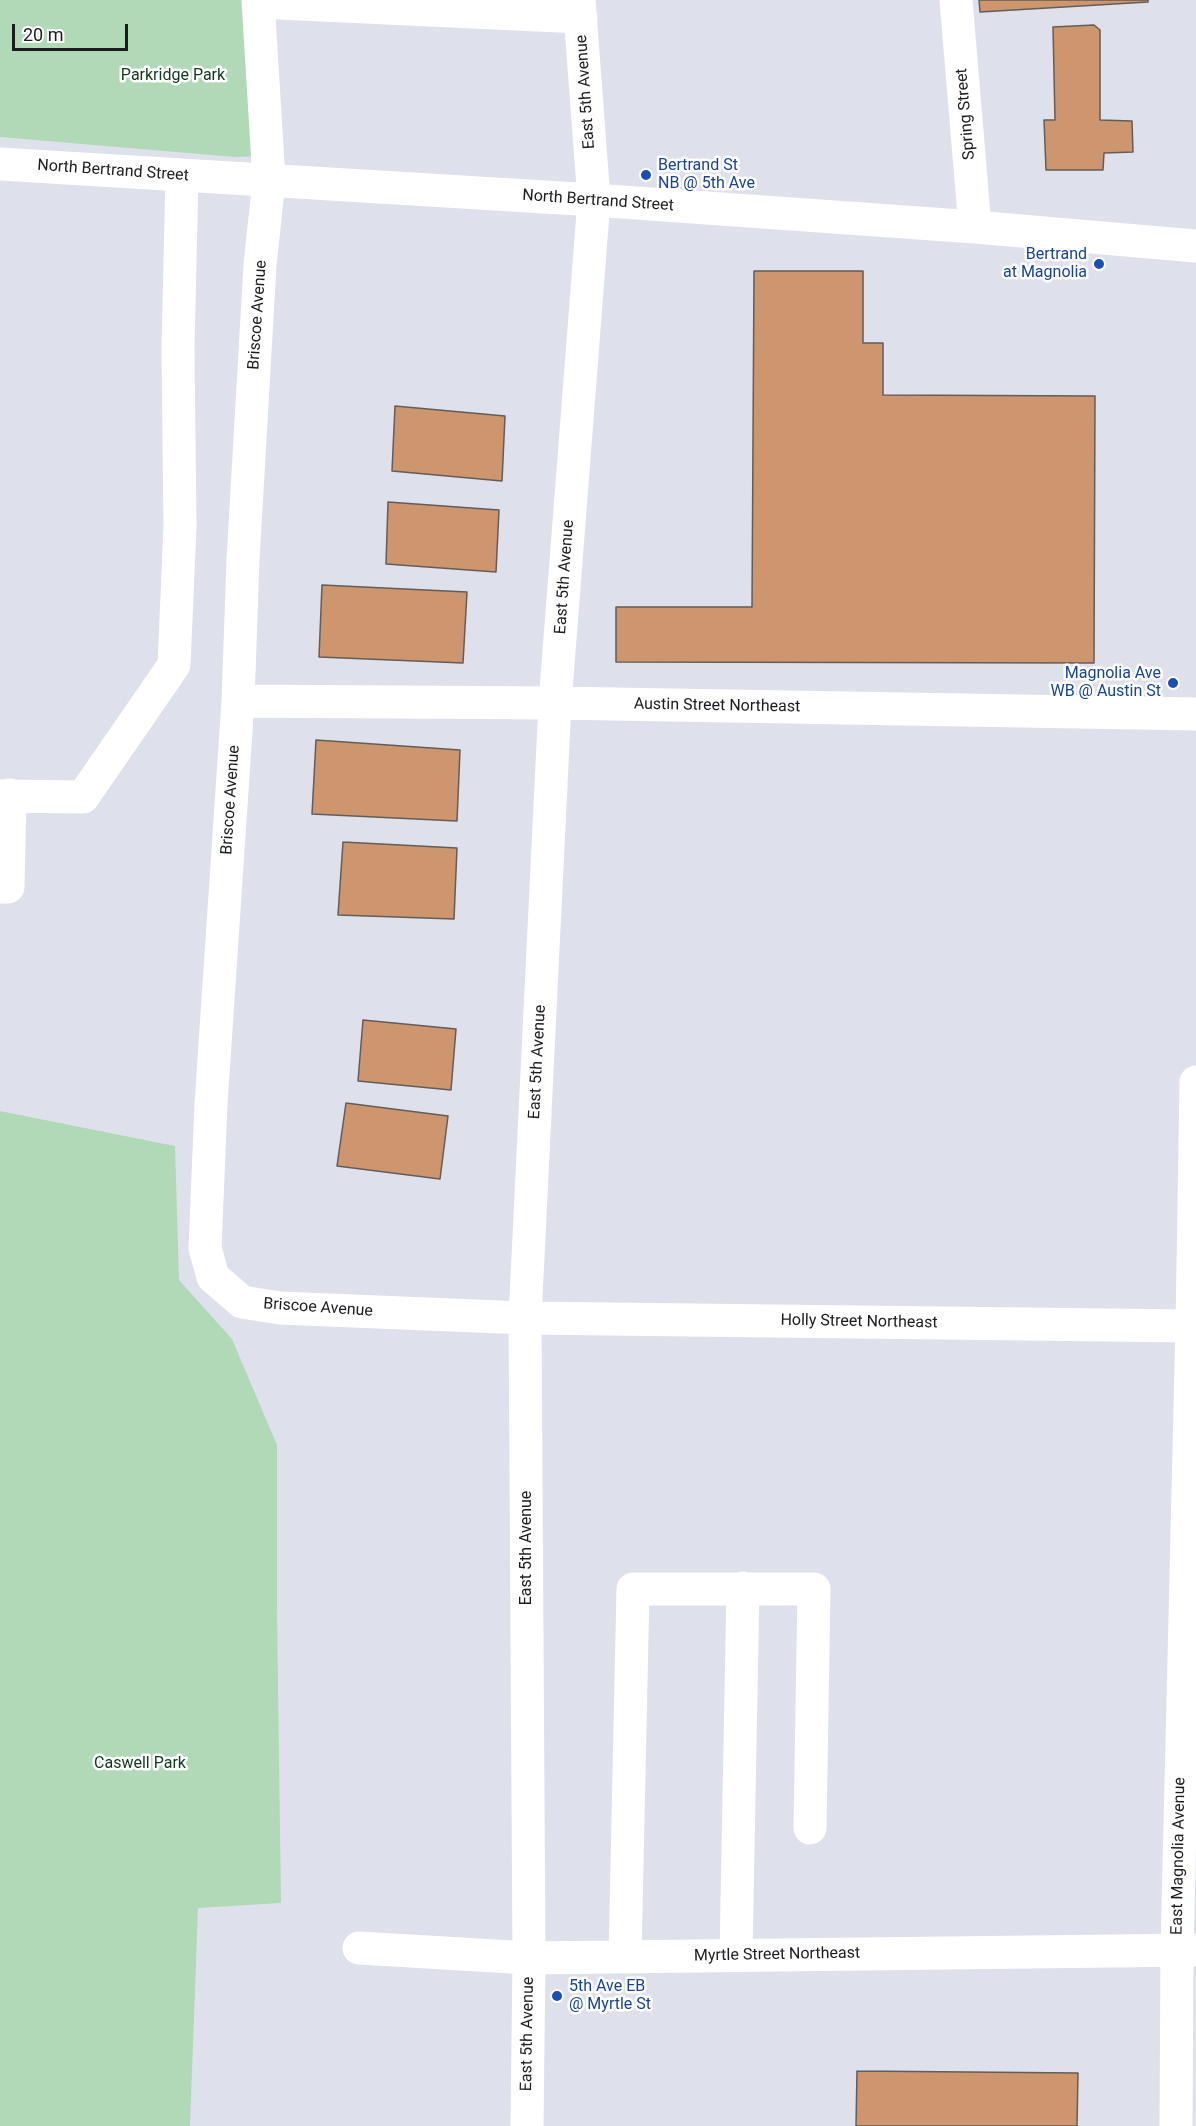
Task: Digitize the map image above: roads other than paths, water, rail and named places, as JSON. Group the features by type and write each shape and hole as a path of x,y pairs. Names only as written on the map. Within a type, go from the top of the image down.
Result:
{"street":[{"name":"Spring Street","path":"956,0 975,227"},
{"path":"258,1 580,8"},
{"name":"Briscoe Avenue","path":"258,1 269,180 260,265 243,560 238,701 208,1165 206,1248 213,1277 242,1302 280,1308 525,1318"},
{"name":"East 5th Avenue","path":"527,2126 529,1958 525,1318 555,703 594,200 580,8"},
{"name":"North Bertrand Street","path":"0,164 594,200 975,227 1196,246"},
{"path":"0,887 8,887 5,796 83,797 174,664 180,526 178,350 182,175"},
{"name":"Austin Street Northeast","path":"238,701 555,703 1196,714"},
{"name":"East Magnolia Avenue","path":"1176,2126 1186,1949 1196,1082"},
{"name":"Holly Street Northeast","path":"525,1318 1192,1326"},
{"path":"736,1955 743,1588"},
{"path":"625,1957 633,1589 814,1589 810,1828"},
{"name":"Myrtle Street Northeast","path":"359,1948 529,1958 1186,1949"}],"place":[{"name":"Bertrand St NB @ 5th Ave","path":"646,175"},
{"name":"Bertrand at Magnolia","path":"1099,264"},
{"name":"Magnolia Ave WB @ Austin St","path":"1173,683"},
{"name":"5th Ave EB @ Myrtle St","path":"557,1996"}],"park label":[{"name":"Parkridge Park","path":"173,76"},
{"name":"Caswell Park","path":"140,1764"}]}
